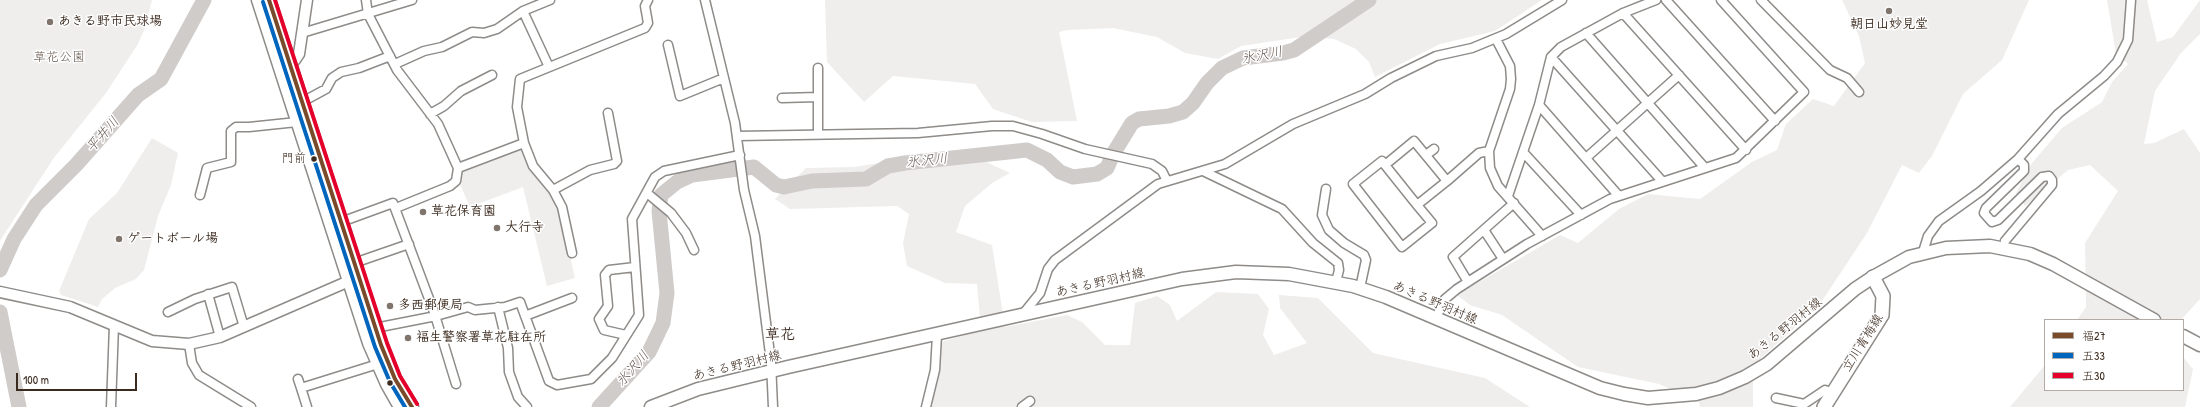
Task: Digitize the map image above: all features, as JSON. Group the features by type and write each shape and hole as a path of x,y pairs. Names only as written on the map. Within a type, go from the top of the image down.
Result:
{"main road":[{"path":"258,0 302,102 354,263 354,280 378,364 400,407"},
{"path":"269,0 297,122 354,280 395,379 412,407"},
{"name":"あきる野羽村線","path":"651,407 698,389 1168,282 1210,274 1271,272 1307,276 1360,288 1436,318 1604,389 1648,398 1681,397 1724,386 1762,368 1873,277 1898,262 1924,252 1938,249 1983,246 2002,248 2030,254 2053,264 2152,319"},
{"name":"立川青梅線","path":"1824,407 1882,314 1883,296 1881,289 1873,277"},
{"path":"2184,337 2200,345"}],"street":[{"path":"285,65 299,54 308,0"},
{"path":"366,0 368,14 390,56 446,140 458,168 456,181 450,186 396,208"},
{"path":"302,33 412,0"},
{"path":"395,64 424,51 442,47 472,32 484,33 498,29 523,11 550,0"},
{"path":"572,253 562,207 553,190 533,166 524,143 517,107 520,79 645,28 648,23 645,6 648,0"},
{"path":"705,0 737,136 742,174 755,236 771,372 773,407"},
{"path":"1022,315 1040,293 1048,269 1055,260 1158,184 1230,162 1297,122 1365,94 1390,78 1436,56 1472,48 1496,39 1562,0"},
{"path":"1508,196 1539,105 1551,56 1561,47 1623,13 1656,0"},
{"path":"1666,0 1774,121"},
{"path":"1436,318 1446,299 1468,282 1542,236 1618,195 1736,158 1746,150 1804,92 1721,0"},
{"path":"1761,0 1830,70 1847,78 1859,92"},
{"path":"1924,252 1928,236 1939,221 1981,192 2018,159 2058,114 2104,76 2117,62 2128,40 2131,0"},
{"path":"523,11 538,38 549,67"},
{"path":"1623,13 1746,150"},
{"path":"1586,33 1705,168"},
{"path":"1496,39 1510,66 1511,79 1510,89 1489,151 1490,168 1495,181 1542,236"},
{"path":"668,45 680,96 724,78"},
{"path":"302,102 326,89 332,78 341,72 359,68 390,56"},
{"path":"1551,56 1662,181"},
{"path":"818,68 818,134"},
{"path":"430,114 444,106 461,91 492,75"},
{"path":"1586,158 1679,75"},
{"path":"782,98 818,97"},
{"path":"1539,105 1618,195"},
{"path":"553,190 590,170 614,164 617,161 608,113"},
{"path":"200,195 207,168 231,162 231,131 236,127 297,122"},
{"path":"737,136 918,133 992,126 1013,126 1115,156 1126,157 1152,164 1162,171 1168,181"},
{"path":"1385,165 1414,141 1446,181"},
{"path":"458,168 524,143"},
{"path":"1426,156 1434,149"},
{"path":"1418,205 1479,153 1489,151"},
{"path":"1523,152 1581,215"},
{"path":"375,328 436,316 468,307 475,310 520,302 549,381 557,385 591,379 612,358 639,315 632,219 655,177 664,170 740,158"},
{"path":"2005,241 2052,185 2052,180 2048,176 2042,177 1998,220 1992,222 1984,213 1986,208 2024,171 2024,165 2018,159"},
{"path":"1382,161 1385,165 1432,223 1402,247 1353,184 1382,161"},
{"path":"1203,170 1282,209 1313,243 1338,263 1339,270 1336,282"},
{"path":"1326,189 1322,215 1329,230 1344,243 1364,255 1366,260 1360,288"},
{"path":"647,193 670,211 686,233 694,250"},
{"path":"340,222 393,203 436,316 456,384"},
{"path":"1468,282 1453,257 1514,203"},
{"path":"1484,230 1503,259"},
{"path":"354,263 409,244"},
{"path":"626,335 604,330 599,319 608,306 605,275 609,270 635,267"},
{"path":"0,292 76,309 152,341 189,344 220,338 354,280"},
{"path":"168,312 208,294 232,287 244,327"},
{"path":"208,294 220,338"},
{"path":"525,316 572,298"},
{"path":"498,307 508,348 509,372 518,397 527,407"},
{"path":"111,407 114,325"},
{"path":"926,407 935,370 936,335"},
{"path":"189,344 192,362 199,375 251,407"},
{"path":"301,388 378,364"},
{"path":"298,380 307,407"},
{"path":"1776,398 1804,404 1825,390 1832,392"},
{"path":"1022,407 1030,401"}],"green space":[{"name":"草花公園","path":"0,0 152,0 145,28 138,44 106,93 53,159 0,241"},
{"path":"825,0 1542,0 1495,31 1440,44 1375,77 1369,62 1356,49 1334,39 1307,36 1241,46 1218,59 1185,53 1157,37 1113,28 1068,30 1059,32 1077,121 1032,122 993,109 975,84 893,76 864,102 827,62"},
{"path":"1842,0 2029,0 2002,60 1963,94 1932,156 1919,173 1902,165 1867,233 1818,307 1753,365 1753,407 1700,407 1699,402 1659,384 1578,367 1502,315 1470,305 1457,295 1560,235 1578,243 1619,209 1648,194 1700,199 1752,162 1777,150 1786,124 1813,99 1834,106 1865,63 1859,36"},
{"path":"2107,0 2147,0 2157,42 2173,37 2200,0 2200,34 2181,53 2155,91 2144,144 2154,143 2184,129 2200,153 2200,299 2182,319 2078,319 2086,307 2085,243 2118,191 2090,165 2068,170 2025,206 2016,193 2032,163 2062,128 2102,102 2112,82 2128,64 2116,54"},
{"path":"152,138 178,153 171,185 158,216 144,270 136,279 115,288 102,299 98,307 61,295 59,291 89,219 117,193"},
{"path":"522,146 559,209 575,278 547,286 523,187 470,207 459,182 462,168"},
{"path":"980,159 1010,173 992,183 965,206 956,232 992,245 1005,327 1067,315 1082,322 1105,345 1130,345 1135,303 1157,296 1170,305 1177,321 1216,292 1258,294 1269,309 1263,335 1274,355 1307,343 1280,308 1279,295 1318,298 1373,353 1485,378 1530,407 932,407 941,342 981,330 977,284 945,283 907,266 903,243 909,214 897,206 790,209 775,199 806,168 854,167 897,160"},
{"path":"2184,358 2193,369 2185,407 2010,407 2044,366 2044,391 2184,391"}],"waterway":[{"name":"平井川","path":"0,270 14,239 36,205 76,165 138,95 161,79 204,0"},
{"name":"氷沢川","path":"599,407 649,352 663,323 667,293 659,211 661,195 677,182 692,175 754,167 776,185 784,187 812,181 866,179 888,166 905,163 1027,150 1047,160 1060,172 1073,177 1097,174 1107,168 1113,154 1132,123 1139,119 1169,116 1183,112 1193,103 1207,83 1222,68 1243,58 1283,53 1294,50 1369,0"},
{"name":"平井川","path":"0,312 19,407"}],"transit line":[{"name":"福27","path":"269,0 381,345 395,379 412,407"},
{"name":"五30","path":"275,0 387,343 400,376 417,404"},
{"name":"五33","path":"263,2 375,347 390,382 405,407"}],"place":[{"name":"朝日山妙見堂","path":"1889,11"},
{"name":"あきる野市民球場","path":"50,22"},
{"name":"門前","path":"314,159"},
{"name":"草花保育園","path":"423,212"},
{"name":"大行寺","path":"497,228"},
{"name":"ゲートボール場","path":"119,239"},
{"name":"多西郵便局","path":"390,306"},
{"name":"福生警察署草花駐在所","path":"408,338"}],"district":[{"name":"草花","path":"780,335"}]}
